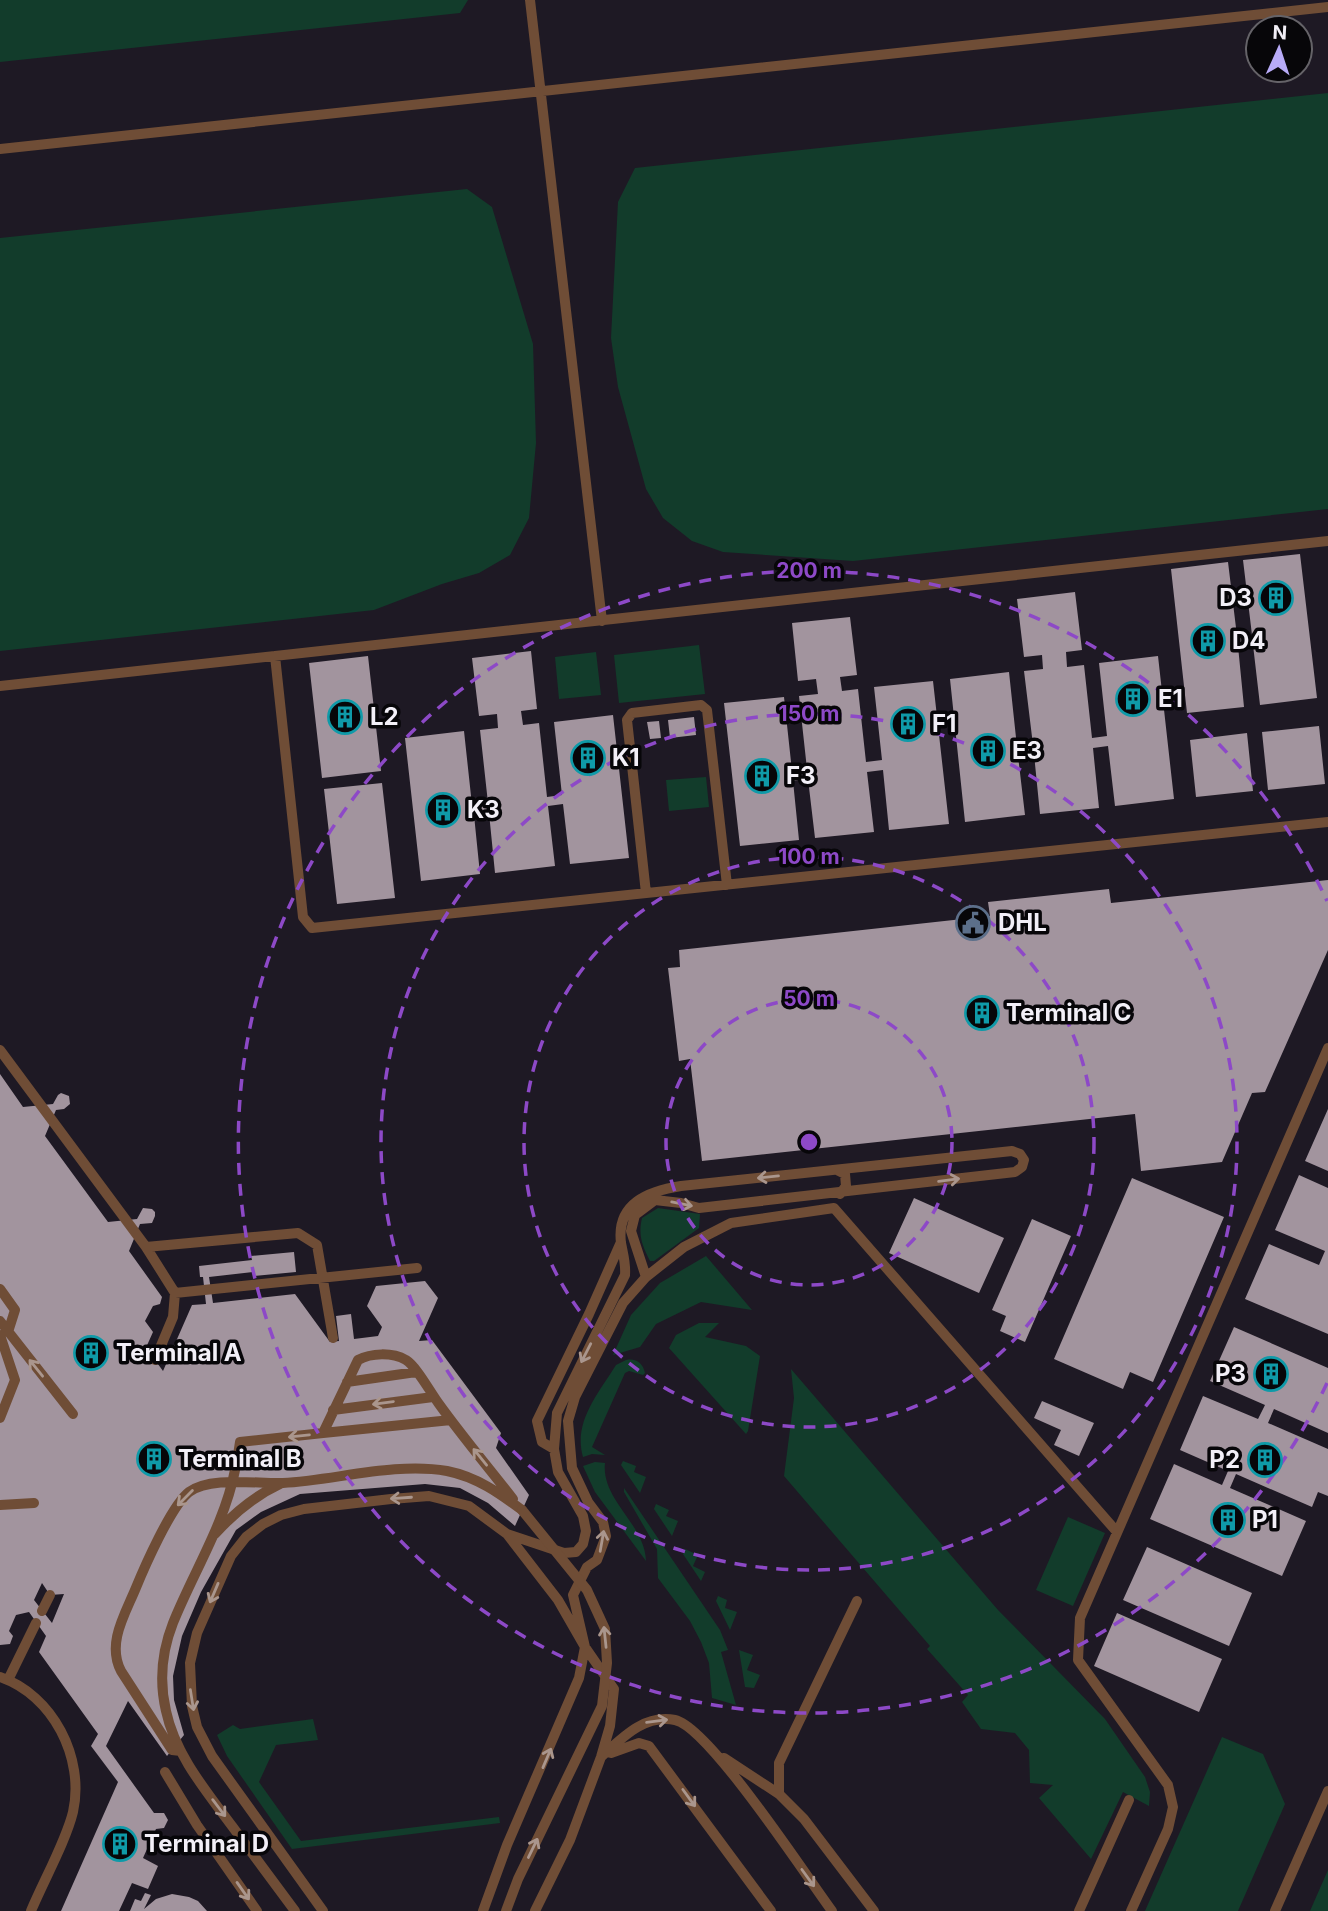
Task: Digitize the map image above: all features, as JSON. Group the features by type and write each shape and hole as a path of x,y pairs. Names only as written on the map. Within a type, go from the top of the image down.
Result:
{"lane":[{"path":"530,0 602,621"},
{"path":"0,149 1328,7"},
{"path":"0,685 1328,541"},
{"path":"275,656 303,917 312,928 1328,822"},
{"path":"646,893 627,720 632,713 701,705 707,710 727,885"},
{"path":"1131,1911 1168,1829 1173,1807 1168,1785 1079,1660 1080,1618 1328,1048"},
{"path":"0,1050 146,1247 175,1293 173,1317 155,1360"},
{"path":"507,1534 564,1553 576,1552 583,1544 586,1531 583,1516 558,1472 554,1449 557,1413 625,1275 626,1260 621,1242 621,1226 627,1212 641,1196 660,1189 1012,1151 1020,1154 1024,1160 1021,1167 1014,1172 840,1194 699,1208 655,1200 635,1215 631,1231 646,1277"},
{"path":"835,1169 845,1174 846,1186 840,1194"},
{"path":"483,1911 579,1678 585,1647 573,1595 587,1567 597,1560 606,1536 603,1522 588,1502 572,1468 568,1421 575,1397 623,1303 646,1277 684,1247 709,1232 731,1223 834,1208 1117,1532"},
{"path":"146,1247 298,1233 317,1245 332,1338"},
{"path":"554,1449 542,1442 537,1421 621,1242"},
{"path":"175,1293 417,1269"},
{"path":"0,1289 15,1310 4,1334"},
{"path":"0,1321 15,1380 0,1418"},
{"path":"4,1334 74,1413"},
{"path":"323,1433 355,1365 365,1356 396,1356 408,1361 451,1420 587,1590 605,1629 607,1663 602,1706 518,1879 506,1911"},
{"path":"347,1382 416,1372"},
{"path":"333,1410 433,1396"},
{"path":"238,1455 240,1442 451,1420"},
{"path":"181,1751 172,1750 121,1671 116,1661 115,1648 118,1633 137,1585 176,1507 187,1494 196,1488 233,1483 284,1483 422,1469 467,1476 491,1487 522,1510"},
{"path":"235,1470 233,1483 211,1539 191,1579 164,1648 162,1685 166,1715 181,1751 211,1798 295,1911"},
{"path":"211,1539 232,1515 251,1500 284,1483"},
{"path":"323,1911 212,1756 197,1727 189,1679 191,1651 231,1556 246,1537 263,1524 281,1515 304,1509 429,1496 469,1506 507,1534 558,1600 585,1647 614,1689 610,1727 601,1758 570,1840 535,1911"},
{"path":"0,1505 34,1503"},
{"path":"42,1611 50,1595"},
{"path":"779,1794 779,1763 857,1601"},
{"path":"31,1911 72,1813 75,1783 66,1741 51,1714 31,1695 4,1679 36,1623"},
{"path":"601,1758 626,1734 647,1721 678,1720 692,1728 718,1754 832,1911"},
{"path":"601,1758 639,1743 649,1746 771,1911"},
{"path":"718,1754 779,1794 803,1819 874,1911"},
{"path":"165,1772 197,1825 257,1911"},
{"path":"1275,1911 1328,1791"},
{"path":"1079,1911 1129,1800"}],"green space":[{"path":"0,0 468,0 460,13 0,62"},
{"path":"1328,93 1328,509 853,561 723,552 692,541 663,518 646,489 618,387 611,338 618,202 635,168"},
{"path":"467,189 492,207 533,344 536,443 529,518 510,555 479,573 374,610 0,651 0,238"},
{"path":"699,645 705,694 619,703 614,655"},
{"path":"596,652 601,695 559,699 555,657"},
{"path":"706,777 709,807 669,811 666,780"},
{"path":"658,1208 700,1214 699,1228 654,1261 650,1261 640,1230 642,1218"},
{"path":"706,1256 752,1310 701,1302 656,1324 640,1347 613,1355 631,1315 660,1283"},
{"path":"699,1323 719,1323 705,1337 746,1346 760,1356 746,1434 669,1348 676,1335"},
{"path":"626,1360 638,1362 645,1373 625,1373 592,1447 605,1455 592,1454 583,1457 581,1432 584,1420 616,1365"},
{"path":"791,1369 998,1610 1105,1719 1145,1777 1150,1792 1149,1806 1123,1792 1091,1859 1039,1798 1053,1785 1030,1783 1029,1750 1015,1733 981,1729 962,1702 968,1695 927,1649 930,1646 784,1476 794,1398"},
{"path":"623,1461 636,1466 634,1472 646,1477 640,1493 621,1465"},
{"path":"595,1462 605,1463 610,1489 639,1535 646,1561 595,1492 583,1466"},
{"path":"624,1488 720,1630 728,1650 721,1652 736,1705 712,1698 709,1663 701,1642 690,1621 658,1578 657,1549"},
{"path":"656,1504 669,1510 666,1516 678,1521 672,1536 654,1509"},
{"path":"1068,1517 1105,1533 1073,1606 1036,1590"},
{"path":"685,1549 698,1555 693,1566 705,1572 701,1581 683,1554"},
{"path":"718,1596 727,1600 725,1608 737,1612 730,1630 716,1601"},
{"path":"739,1650 753,1655 747,1670 760,1675 754,1688 745,1687"},
{"path":"313,1719 318,1740 276,1745 259,1782 301,1841 499,1817 500,1823 292,1849 227,1756 217,1735 233,1725 240,1729"},
{"path":"1222,1737 1263,1754 1285,1804 1238,1911 1145,1911"},
{"path":"1328,1870 1328,1911 1310,1911"}],"building":[{"path":"1300,554 1317,698 1260,705 1253,645 1238,646 1244,707 1187,713 1171,569 1228,562 1237,636 1252,635 1243,560"},
{"path":"1075,592 1082,650 1066,652 1067,667 1084,665 1092,738 1107,736 1099,663 1158,656 1174,799 1115,806 1108,746 1093,748 1099,808 1040,814 1034,754 1018,756 1025,815 965,822 950,679 1009,672 1017,747 1033,745 1024,671 1043,669 1042,655 1024,657 1017,599"},
{"path":"850,617 857,675 840,677 842,691 858,689 866,762 882,760 874,687 933,681 949,824 889,830 883,770 867,772 874,832 815,838 808,779 793,781 799,840 740,846 724,703 784,697 792,771 807,769 799,696 818,694 816,679 798,681 792,623"},
{"path":"531,651 537,709 521,711 523,725 539,723 547,797 562,795 554,722 613,715 629,858 570,864 563,804 548,806 555,866 495,873 489,813 474,815 480,874 421,881 405,738 464,731 472,805 488,803 480,730 498,728 497,714 479,716 472,658"},
{"name":"L2","path":"368,656 381,771 322,778 309,663"},
{"path":"694,717 696,735 670,738 668,720"},
{"path":"659,721 661,738 650,739 647,722"},
{"path":"1319,726 1325,784 1268,790 1262,732"},
{"path":"1247,733 1253,791 1196,797 1190,740"},
{"path":"382,783 395,898 337,904 324,789"},
{"name":"Terminal C","path":"1328,880 1328,950 1265,1092 1252,1093 1222,1162 1141,1171 1135,1114 702,1161 690,1059 679,1061 668,968 680,967 679,950 990,916 988,902 1109,889 1111,903"},
{"path":"0,1074 23,1107 53,1104 61,1093 69,1096 70,1104 64,1109 56,1110 45,1136 108,1222 137,1219 143,1208 155,1212 152,1223 140,1224 129,1251 162,1297 160,1304 153,1306 145,1321 153,1332 140,1361 155,1360 163,1371 192,1305 206,1304 199,1266 252,1260 251,1256 294,1252 296,1272 253,1276 253,1272 209,1277 213,1303 295,1294 330,1342 339,1341 336,1316 351,1314 354,1339 378,1336 382,1327 367,1306 376,1286 425,1281 438,1298 419,1341 432,1340 501,1433 496,1448 529,1495 515,1526 488,1503 460,1488 425,1484 300,1494 261,1512 236,1530 201,1592 182,1636 173,1676 174,1700 184,1735 167,1756 128,1701 106,1746 154,1813 164,1813 168,1820 164,1828 156,1829 143,1858 158,1866 148,1889 132,1883 119,1911 61,1911 118,1782 91,1746 98,1734 39,1652 46,1636 29,1612 16,1615 9,1631 13,1636 10,1644 0,1645","holes":["42,1583 50,1595 64,1594 52,1623 34,1600"]},
{"path":"1328,1109 1328,1171 1305,1161"},
{"path":"1299,1175 1328,1188 1328,1334 1245,1299 1269,1244 1319,1265 1325,1251 1275,1230"},
{"path":"1132,1178 1224,1217 1153,1382 1130,1372 1123,1389 1054,1359"},
{"path":"914,1198 1004,1238 979,1293 889,1253"},
{"path":"1032,1219 1071,1236 1025,1342 1000,1331 1006,1316 992,1310"},
{"path":"1234,1327 1328,1368 1328,1433 1274,1409 1268,1423 1328,1449 1328,1496 1318,1492 1312,1507 1236,1474 1230,1488 1306,1521 1282,1576 1150,1519 1174,1464 1222,1485 1228,1471 1180,1450 1203,1396 1258,1419 1265,1405 1210,1381"},
{"path":"1042,1401 1094,1423 1079,1456 1054,1445 1061,1430 1034,1418"},
{"path":"1147,1547 1252,1593 1229,1646 1123,1600"},
{"path":"1117,1613 1222,1659 1199,1712 1094,1666"},
{"path":"145,1893 151,1895 144,1909 156,1899 172,1894 198,1901 207,1911 130,1911 135,1899 141,1901"}],"place":[{"name":"D3","path":"1276,598"},
{"name":"D4","path":"1208,641"},
{"name":"E1","path":"1133,699"},
{"name":"L2","path":"345,717"},
{"name":"F1","path":"908,724"},
{"name":"E3","path":"988,751"},
{"name":"K1","path":"588,758"},
{"name":"F3","path":"762,776"},
{"name":"K3","path":"443,810"},
{"name":"DHL","path":"973,923"},
{"name":"Terminal C","path":"982,1013"},
{"name":"Terminal A","path":"91,1353"},
{"name":"P3","path":"1271,1374"},
{"name":"Terminal B","path":"154,1459"},
{"name":"P2","path":"1265,1460"},
{"name":"P1","path":"1228,1520"},
{"name":"Terminal D","path":"120,1844"}]}
